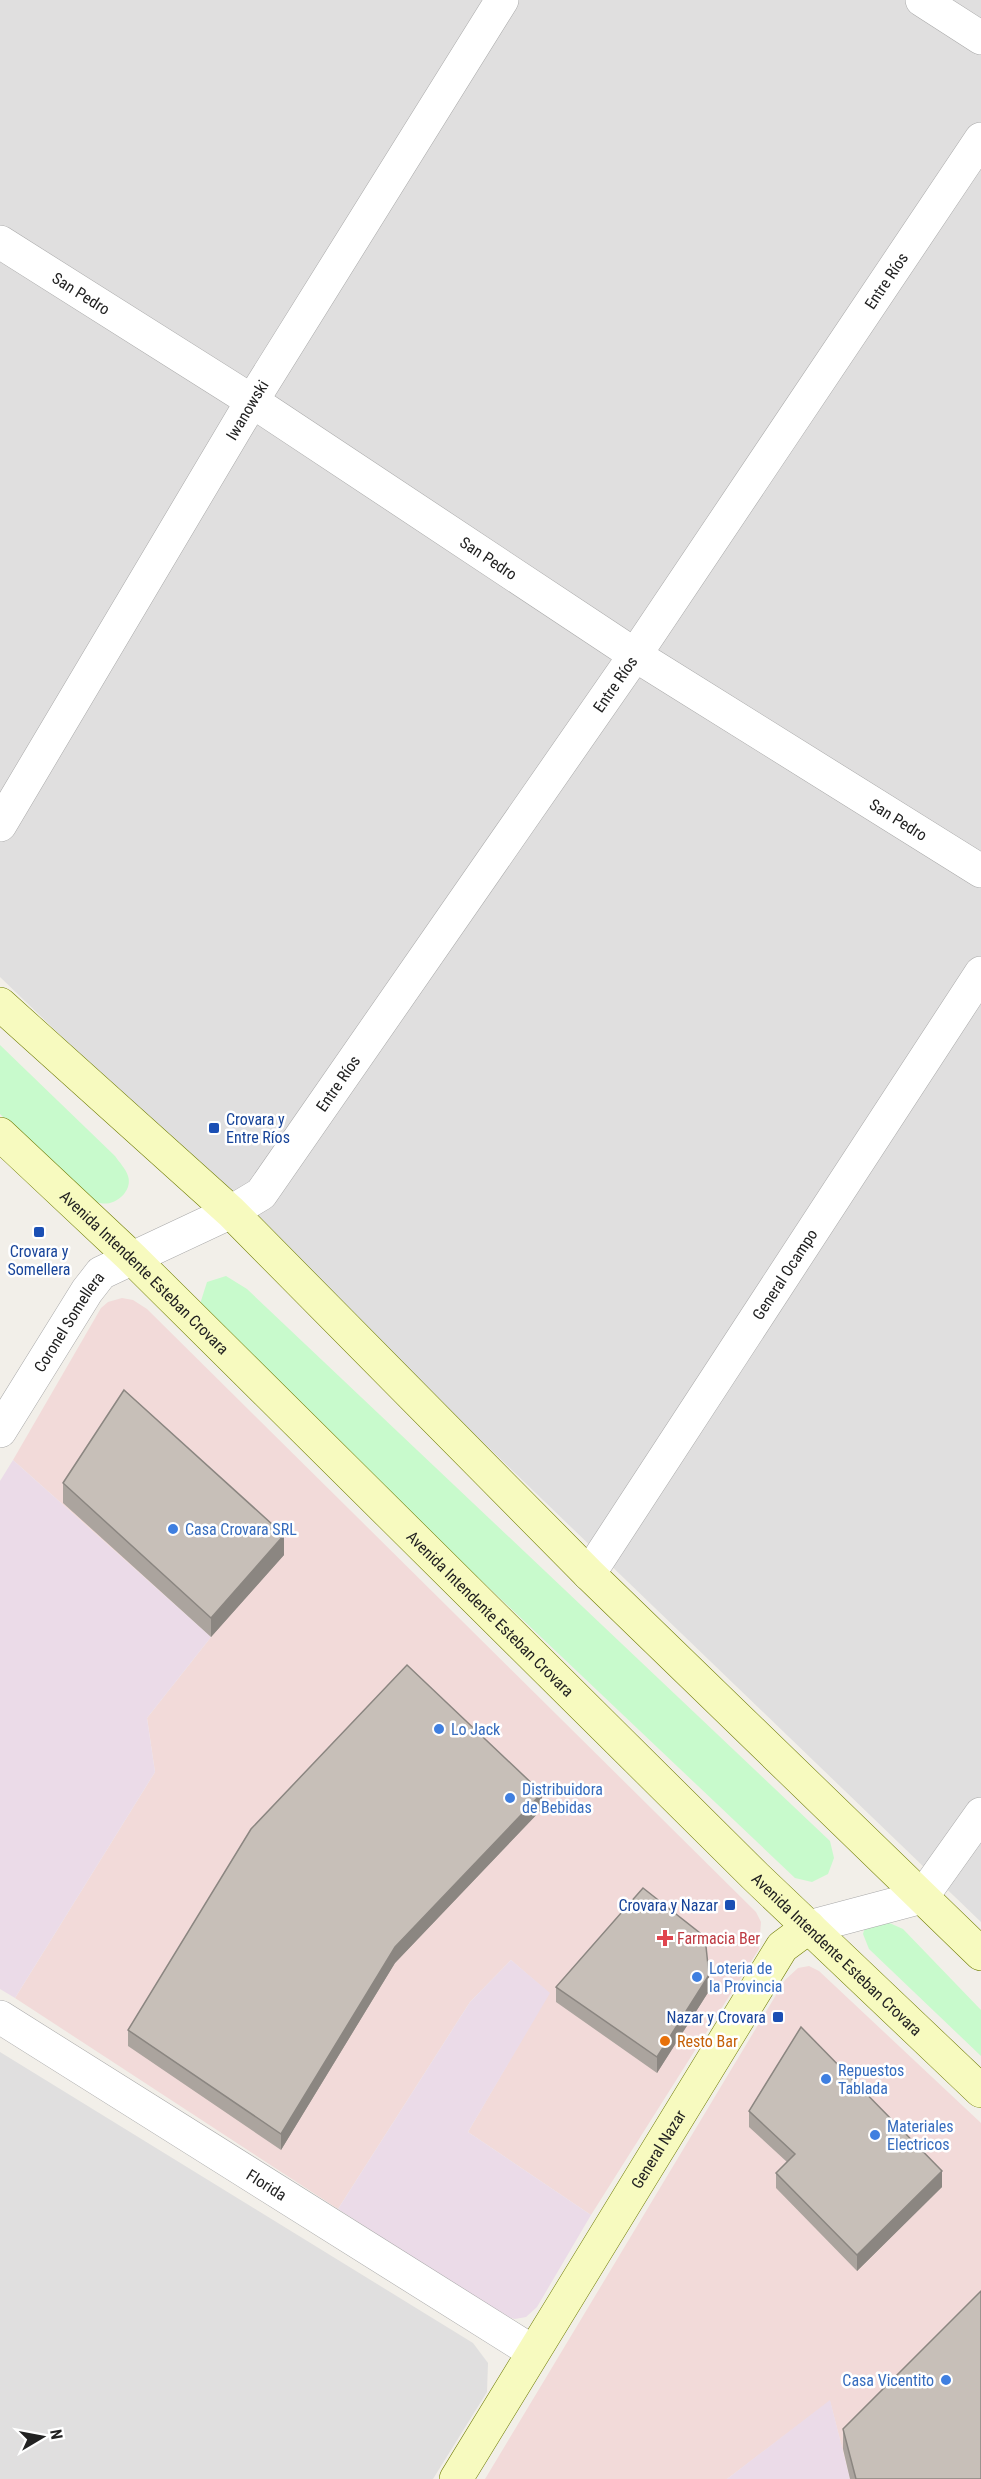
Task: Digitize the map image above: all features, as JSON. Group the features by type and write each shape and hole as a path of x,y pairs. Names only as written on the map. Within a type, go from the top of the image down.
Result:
{"main road":[{"path":"0,1004 231,1212 589,1574 981,1954"},
{"name":"Avenida Intendente Esteban Crovara","path":"0,1134 130,1257 809,1927 981,2091"},
{"name":"General Nazar","path":"456,2479 782,1947 809,1927"}],"street":[{"name":"Iwanowski","path":"0,825 252,401 502,0"},
{"path":"922,0 981,38"},
{"name":"Entre Ríos","path":"231,1212 261,1194 635,655 981,139"},
{"name":"San Pedro","path":"0,242 252,401 635,655 981,871"},
{"name":"General Ocampo","path":"589,1574 981,973"},
{"name":"Coronel Somellera","path":"0,1431 100,1273 130,1257 231,1212"},
{"path":"922,1897 981,1814"},
{"name":"General Nazar","path":"809,1927 922,1897"},
{"name":"Florida","path":"0,2017 533,2352"}],"shaded area":[{"path":"0,0 981,0 981,1922 0,977"},
{"path":"122,1298 133,1300 147,1309 756,1912 761,1922 759,1949 591,2215 468,2132 549,1993 511,1960 470,2002 338,2209 15,1998 155,1772 147,1718 211,1637 13,1460 101,1308 108,1302"},
{"path":"13,1460 211,1637 147,1718 155,1772 15,1998 0,1989 0,1481"},
{"path":"511,1960 550,1993 468,2132 591,2215 537,2307 526,2317 515,2319 503,2316 338,2209 470,2002"},
{"path":"809,1966 819,1971 981,2123 981,2479 850,2479 830,2401 727,2479 485,2479 785,1980 798,1968"},
{"path":"0,2052 473,2343 488,2363 487,2392 433,2479 0,2479"},
{"path":"830,2400 850,2479 727,2479"}],"green space":[{"path":"0,1045 115,1156 124,1168 129,1182 121,1197 106,1204 90,1198 48,1163 0,1114"},
{"path":"226,1276 247,1289 830,1841 834,1858 828,1874 812,1882 795,1878 212,1325 200,1304 207,1282"},
{"path":"867,1920 885,1921 903,1929 981,2010 981,2056 869,1949 863,1934"}],"building":[{"name":"Casa Crovara SRL","path":"124,1390 284,1535 211,1618 63,1483"},
{"path":"407,1665 542,1793 395,1947 281,2134 128,2030 251,1829"},
{"path":"643,1888 705,1937 709,1975 657,2057 556,1987"},
{"path":"801,2027 942,2171 857,2255 776,2173 795,2154 749,2111"},
{"name":"Casa Vicentito","path":"981,2291 981,2479 856,2479 843,2429"}],"place":[{"name":"Crovara y Entre Ríos","path":"214,1128"},
{"name":"Crovara y Somellera","path":"39,1232"},
{"name":"Casa Crovara SRL","path":"173,1529"},
{"name":"Lo Jack","path":"439,1729"},
{"name":"Distribuidora de Bebidas","path":"510,1798"},
{"name":"Crovara y Nazar","path":"730,1905"},
{"name":"Farmacia Ber","path":"665,1938"},
{"name":"Loteria de la Provincia","path":"697,1977"},
{"name":"Nazar y Crovara","path":"778,2017"},
{"name":"Resto Bar","path":"665,2041"},
{"name":"Repuestos Tablada","path":"826,2079"},
{"name":"Materiales Electricos","path":"875,2135"},
{"name":"Casa Vicentito","path":"946,2380"}]}
